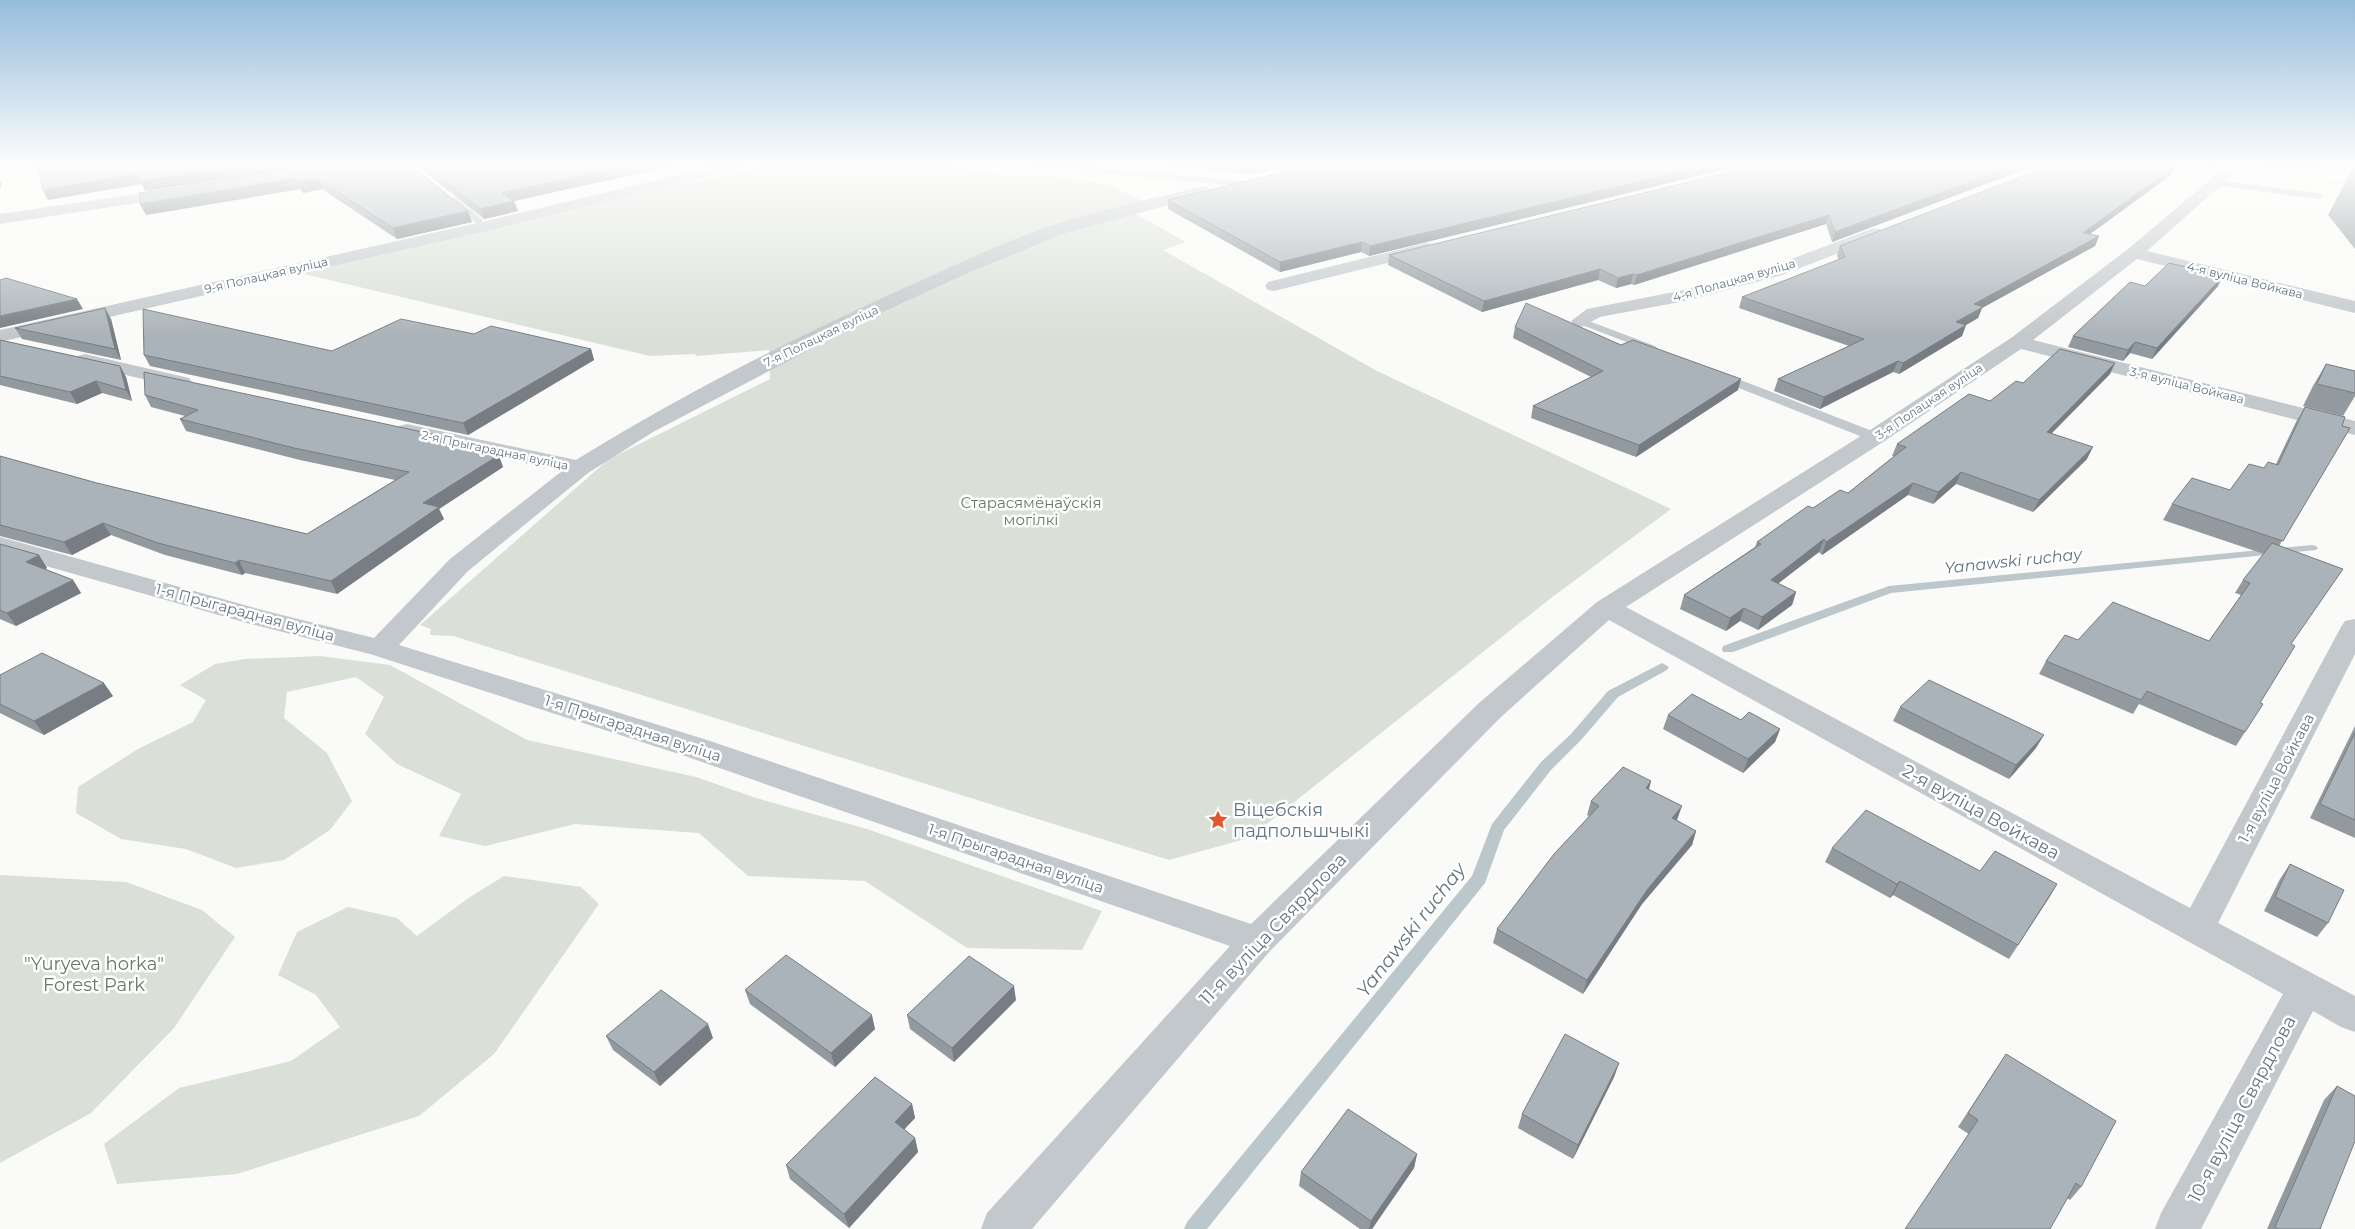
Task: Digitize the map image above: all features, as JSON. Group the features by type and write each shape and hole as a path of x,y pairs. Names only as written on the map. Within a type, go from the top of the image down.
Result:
{"street":[{"name":"9-я Полацкая вуліца","path":"0,336 501,222"},
{"name":"7-я Полацкая вуліца","path":"380,648 458,565 580,468 645,427 867,312 955,272 1056,230 1083,222"},
{"name":"3-я Полацкая вуліца","path":"1607,608 1875,437 2018,342 2134,253 2166,222"},
{"name":"4-я Полацкая вуліца","path":"1581,321 1594,313 1686,295 1776,271 1887,228"},
{"path":"1274,286 1438,245"},
{"name":"4-я вуліца Войкава","path":"2134,253 2355,307"},
{"path":"0,342 29,348"},
{"name":"3-я вуліца Войкава","path":"2018,342 2355,428"},
{"path":"68,357 203,386"},
{"name":"2-я Прыгарадная вуліца","path":"387,426 580,468"},
{"name":"1-я Прыгарадная вуліца","path":"0,545 257,617 380,648 693,747 1257,941"},
{"name":"2-я вуліца Войкава","path":"1607,608 2355,1014"},
{"name":"11-я вуліца Свярдлова","path":"1004,1229 1257,941 1490,710 1607,608"},
{"name":"1-я вуліца Войкава","path":"2197,929 2355,627"},
{"name":"10-я вуліца Свярдлова","path":"2178,1229 2306,988"}],"lane":[{"path":"1581,321 1664,353"},
{"path":"1710,372 1875,437"}],"green space":[{"name":"Старасямёнаўскія могілкі","path":"505,222 1151,222 1186,242 1163,250 1377,371 1671,509 1551,598 1249,838 1169,860 453,636 430,635 431,629 420,625 609,459 770,379 769,350 696,356 695,354 650,356 296,272"},
{"path":"320,656 390,665 527,740 696,777 756,798 867,829 1102,911 1082,950 967,948 865,881 748,876 699,833 575,824 485,846 439,836 461,794 397,764 365,734 384,697 356,677 287,692 284,718 327,753 352,801 330,830 284,860 236,868 186,849 121,839 76,813 78,787 138,749 193,722 206,700 180,685 215,664 245,659"},
{"name":"\"Yuryeva horka\" Forest Park","path":"0,875 126,882 202,910 235,937 174,1028 91,1113 0,1163"},
{"path":"504,876 581,887 599,904 494,1054 419,1116 237,1174 117,1184 104,1144 179,1088 291,1061 340,1027 316,995 278,975 297,932 348,907 397,918 417,936 467,899"}],"building":[{"path":"384,222 418,222 393,228"},
{"path":"1208,222 1469,222 1370,246 1362,242 1280,262"},
{"path":"1523,222 1805,222 1637,275 1633,274 1618,278 1600,269 1484,301 1389,255"},
{"path":"1832,222 1861,222 1835,232"},
{"path":"1902,222 2098,222 2083,233 2099,236 1974,304 1983,307 1956,322 1966,325 1903,363 1898,361 1824,397 1778,379 1864,339 1742,297 1845,257 1840,246"},
{"path":"2169,263 2223,276 2157,348 2135,342 2128,350 2073,336 2130,282 2145,286"},
{"path":"6,278 77,299 0,316 0,280"},
{"path":"1526,303 1621,345 1633,340 1741,379 1639,445 1533,406 1603,371 1515,327"},
{"path":"105,308 115,349 15,328"},
{"path":"143,309 332,351 401,319 474,334 491,326 591,349 463,423 144,355"},
{"path":"0,340 120,366 126,390 96,381 70,392 0,376"},
{"path":"2060,349 2115,363 2047,432 2093,447 2039,500 1961,472 1938,492 1913,483 1826,542 1824,539 1771,580 1796,592 1762,617 1744,608 1730,618 1684,595 1761,544 1757,542 1808,506 1813,508 1840,490 1848,493 1906,447 1897,444 1969,394 1990,401 2016,381 2023,383"},
{"path":"2326,364 2355,371 2355,393 2317,384"},
{"path":"144,372 441,436 433,441 499,455 423,503 439,507 331,581 239,560 235,563 158,543 103,523 64,542 0,525 0,456 97,483 307,534 409,472 294,448 180,419 198,410 145,395"},
{"path":"2305,407 2345,417 2342,426 2350,428 2283,541 2172,504 2192,478 2230,490 2249,464 2264,468 2268,462 2278,465"},
{"path":"2272,543 2343,569 2291,644 2295,646 2260,703 2263,704 2245,732 2147,691 2141,700 2046,661 2065,635 2078,640 2113,602 2209,641 2250,583 2243,580"},
{"path":"0,544 39,555 26,562 73,580 7,613 0,610"},
{"path":"42,653 104,683 34,721 0,704 0,675"},
{"path":"1929,680 2044,735 2016,765 1900,707"},
{"path":"1692,694 1741,720 1749,712 1780,729 1748,759 1668,715"},
{"path":"2355,733 2355,820 2320,804"},
{"path":"1623,767 1651,781 1646,788 1682,806 1672,818 1696,831 1647,890 1587,980 1497,929 1554,854 1599,806 1591,801"},
{"path":"1866,810 1980,871 1995,851 2057,884 2018,945 1900,881 1897,884 1832,848"},
{"path":"2290,864 2344,890 2328,923 2275,897"},
{"path":"786,955 872,1015 831,1053 745,990"},
{"path":"969,956 1014,986 952,1048 907,1015"},
{"path":"661,990 708,1024 654,1072 606,1036"},
{"path":"1565,1034 1619,1063 1578,1145 1522,1114"},
{"path":"2006,1054 2116,1121 2081,1187 2076,1183 2050,1229 1905,1229 1978,1120 1968,1113"},
{"path":"875,1077 912,1104 895,1122 915,1138 844,1214 786,1165"},
{"path":"2337,1086 2355,1096 2355,1141 2320,1229 2279,1229 2275,1227"},
{"path":"1348,1109 1417,1154 1371,1221 1301,1172"}],"waterway":[{"name":"Yanawski ruchay","path":"1728,649 1889,590 2312,548"},
{"name":"Yanawski ruchay","path":"1194,1229 1479,879 1497,828 1546,766 1576,737 1613,694 1662,667"}],"place":[{"name":"Віцебскія падпольшчыкі","path":"1218,820"}]}
